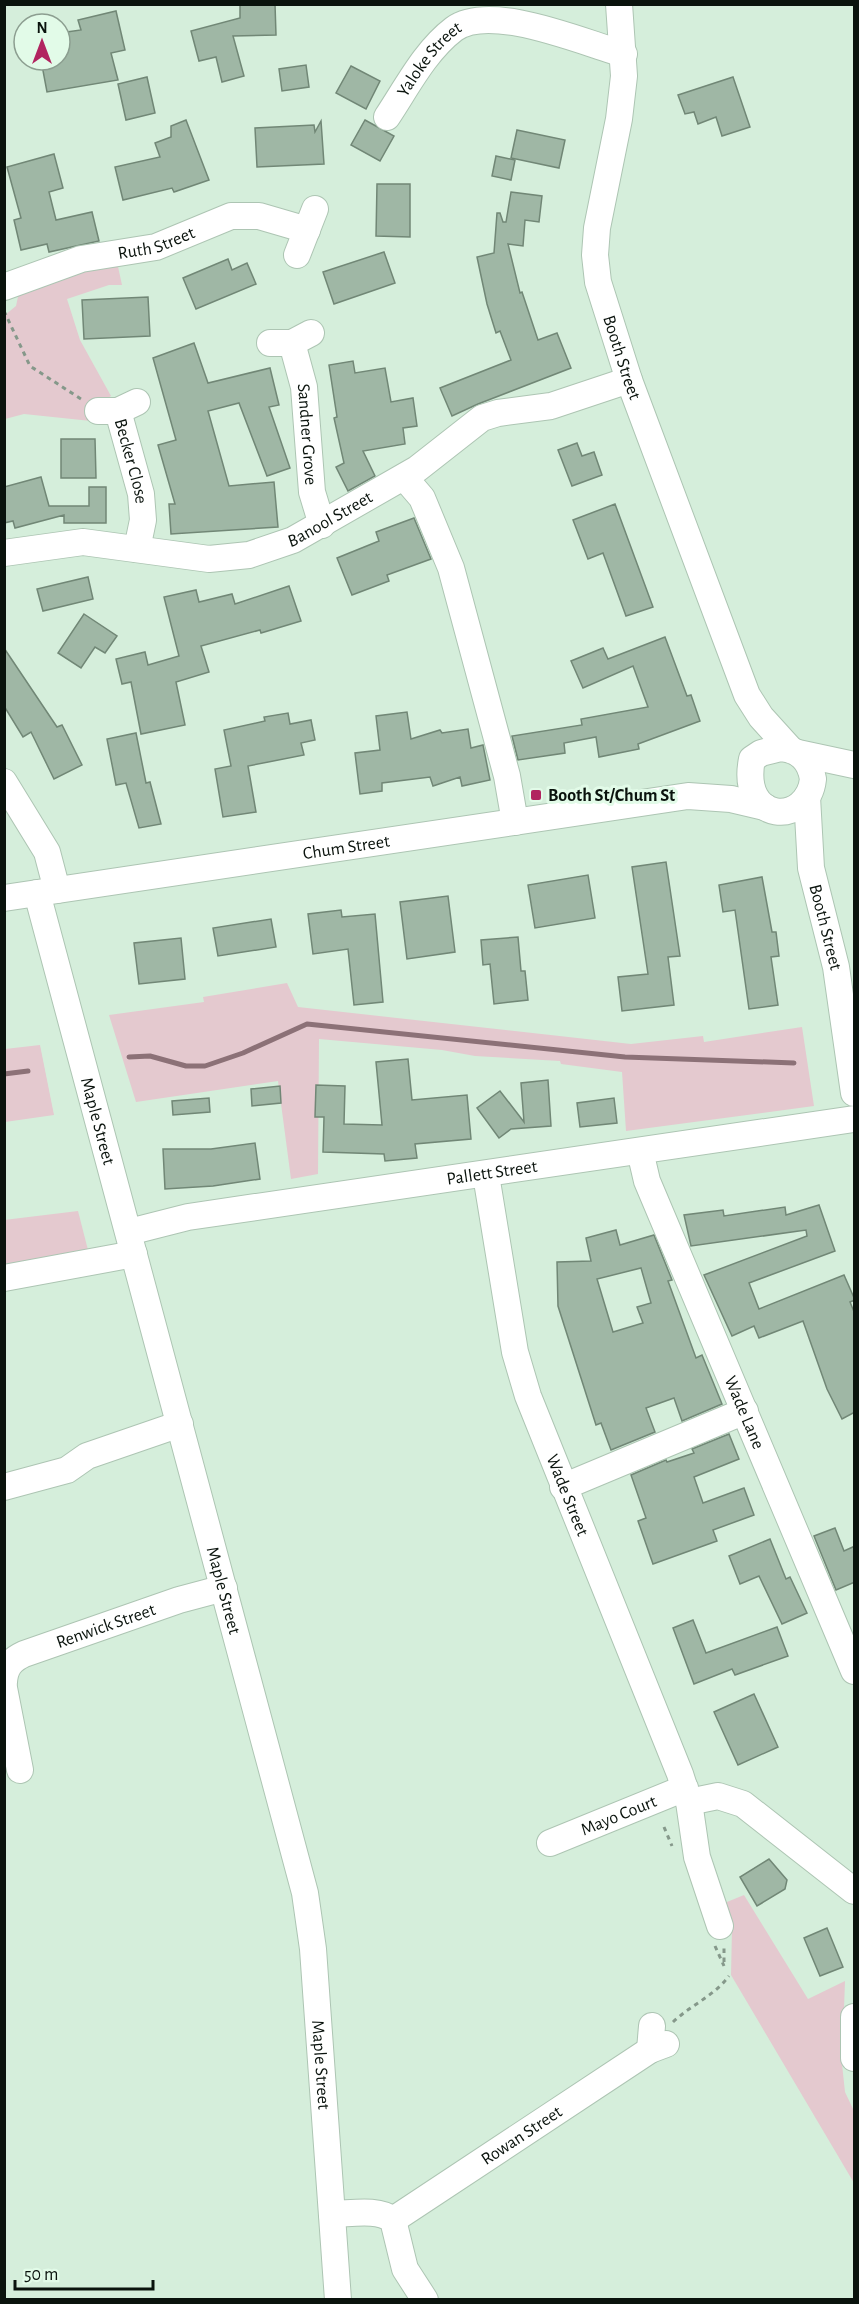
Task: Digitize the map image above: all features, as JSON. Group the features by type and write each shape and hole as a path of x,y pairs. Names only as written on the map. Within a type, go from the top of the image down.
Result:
{"street":[{"name":"Booth Street","path":"619,4 624,54 619,119 597,228 595,255 600,294 629,380 747,695 761,717 794,751"},
{"name":"Yaloke Street","path":"387,117 424,60 456,28 467,23 484,20 515,23 624,54"},
{"name":"Ruth Street","path":"4,287 81,259 156,247 231,216 311,220 297,255"},
{"name":"Sandner Grove","path":"291,340 304,387 312,492 322,525"},
{"name":"Banool Street","path":"4,553 83,542 186,557 228,558 271,550 322,525 404,477 482,418 498,413 560,404 629,380"},
{"name":"Becker Close","path":"118,408 141,494 143,520 138,549"},
{"path":"404,477 422,498 454,578 507,776 515,822"},
{"name":"Booth Street","path":"747,695 752,762"},
{"path":"772,749 794,751 855,766 808,795 790,810 768,808 752,793 749,784 752,762 772,749"},
{"path":"794,751 811,771 808,795"},
{"name":"Chum Street","path":"4,898 688,796 709,789 752,762"},
{"name":"Maple Street","path":"4,782 47,852 47,892 131,1243 305,1893 313,1949 338,2300"},
{"name":"Booth Street","path":"808,795 811,868 836,967 855,1093"},
{"name":"Chum Street","path":"688,796 731,799 768,808"},
{"name":"Booth Street","path":"768,808 797,843 811,868"},
{"name":"Pallett Street","path":"4,1278 131,1243 188,1217 855,1119"},
{"name":"Wade Lane","path":"640,1151 647,1181 855,1671"},
{"name":"Wade Street","path":"486,1175 515,1352 528,1396 687,1795 697,1857 720,1926"},
{"path":"563,1487 744,1411"},
{"path":"4,1487 67,1470 87,1456 180,1424"},
{"name":"Renwick Street","path":"4,1682 7,1667 14,1659 178,1600 224,1588"},
{"path":"4,1688 20,1770"},
{"path":"687,1795 718,1796 743,1804 855,1890"},
{"name":"Mayo Court","path":"550,1842 687,1795"},
{"path":"855,2017 855,2058"},
{"name":"Rowan Street","path":"393,2220 657,2041"},
{"path":"332,2214 375,2213 387,2215 393,2220 405,2269 425,2300"}],"path":[{"path":"4,311 30,366 118,408"},
{"path":"657,2041 688,2008 711,1995 729,1976"}],"shaded area":[{"path":"117,262 122,285 109,285 67,299 80,340 111,396 93,406 91,421 24,414 5,419 5,315 16,306 19,292 57,276"},
{"path":"287,983 298,1007 631,1044 703,1036 704,1042 802,1027 814,1106 626,1131 622,1072 561,1064 560,1061 475,1056 442,1050 319,1039 318,1174 291,1179 278,1081 136,1102 109,1015 204,1002 203,997"},
{"path":"40,1045 54,1115 5,1122 5,1049"},
{"path":"78,1211 88,1250 5,1266 4,1220"},
{"path":"744,1895 808,1999 845,1981 842,2064 845,2092 854,2111 854,2183 731,1975 732,1928 722,1904"}],"building":[{"path":"240,4 275,4 276,35 233,36 244,76 222,82 216,57 199,61 191,31 240,18"},
{"path":"116,11 125,50 111,53 118,80 47,92 43,72 72,72 72,31 81,30 78,20"},
{"path":"306,65 309,87 282,91 279,69"},
{"path":"351,66 380,81 366,109 336,93"},
{"path":"147,77 155,113 126,120 118,84"},
{"path":"733,77 750,127 722,136 716,117 698,124 694,112 685,114 678,95"},
{"path":"186,120 209,180 174,192 172,188 123,200 115,167 160,157 155,143 171,137 171,126"},
{"path":"365,120 394,136 380,161 351,145"},
{"path":"321,121 324,164 257,167 255,128 314,125 315,132"},
{"path":"517,130 565,140 559,168 511,158"},
{"path":"54,154 63,188 49,192 56,220 92,212 99,241 49,252 47,244 21,250 14,220 21,218 7,167"},
{"path":"496,156 515,160 511,180 492,176"},
{"path":"377,184 410,184 410,237 376,236"},
{"path":"511,192 542,196 539,222 525,220 523,246 508,244 520,293 522,292 538,340 557,333 571,368 452,416 440,388 511,360 500,331 496,333 477,257 494,253 497,213 500,213 503,222 506,222"},
{"path":"384,252 395,283 334,304 323,272"},
{"path":"228,259 232,270 247,263 256,284 196,309 183,278"},
{"path":"148,297 150,336 84,339 82,300"},
{"path":"194,343 208,383 270,368 279,405 269,407 290,468 267,476 239,403 208,411 229,486 274,482 278,527 171,534 169,504 175,504 158,445 176,440 153,358"},
{"path":"353,361 355,373 385,368 391,402 413,398 417,426 403,428 405,444 363,451 375,476 348,491 336,467 344,463 334,418 337,417 329,365"},
{"path":"61,439 95,439 96,478 61,478"},
{"path":"577,443 582,456 594,452 602,475 572,486 558,450"},
{"path":"41,477 49,506 89,506 89,487 106,487 106,523 64,523 64,515 15,528 13,521 4,523 4,487"},
{"path":"615,504 653,607 626,616 603,553 588,559 573,520"},
{"path":"414,518 431,559 387,575 389,581 352,595 337,558 379,541 376,532"},
{"path":"88,577 93,599 43,611 37,589"},
{"path":"289,586 301,621 261,633 260,630 201,646 209,672 176,682 185,725 141,734 131,682 122,684 116,659 145,652 148,665 179,656 164,597 196,590 199,602 232,594 235,604"},
{"path":"84,614 117,636 105,653 95,647 81,668 58,653"},
{"path":"665,637 687,696 691,695 700,721 638,744 639,749 599,757 596,737 564,743 565,753 518,760 512,736 582,725 581,719 648,707 633,666 583,688 571,661 603,648 608,659"},
{"path":"4,648 57,727 62,725 82,765 54,779 31,732 23,737 4,706"},
{"path":"407,712 411,739 440,730 442,733 468,729 471,748 483,745 490,780 462,786 460,777 433,786 430,777 382,783 382,791 360,794 355,753 380,750 376,716"},
{"path":"288,713 290,724 311,720 315,740 301,743 304,755 248,766 256,812 223,817 215,769 231,766 224,730 265,721 264,717"},
{"path":"136,733 146,783 150,782 161,824 139,828 126,783 116,785 107,739"},
{"path":"666,862 680,956 668,957 674,1005 622,1011 618,977 648,974 632,867"},
{"path":"588,875 595,918 535,928 528,885"},
{"path":"762,877 772,932 776,932 779,956 771,957 778,1005 749,1009 735,910 723,912 719,885"},
{"path":"448,896 455,952 407,959 400,902"},
{"path":"341,910 342,917 375,914 383,1002 354,1005 348,949 313,954 308,914"},
{"path":"271,919 276,947 218,956 213,928"},
{"path":"518,937 521,971 525,971 528,1000 494,1004 490,964 483,965 481,940"},
{"path":"181,938 185,979 139,984 134,943"},
{"path":"408,1059 412,1100 467,1095 471,1139 415,1144 417,1158 385,1161 384,1154 323,1152 324,1117 315,1117 316,1085 345,1086 344,1124 382,1125 376,1062"},
{"path":"548,1080 551,1126 511,1129 499,1138 477,1108 500,1091 524,1122 521,1083"},
{"path":"280,1086 281,1103 252,1106 251,1089"},
{"path":"209,1098 210,1112 173,1115 172,1101"},
{"path":"614,1098 617,1123 580,1127 577,1103"},
{"path":"255,1143 260,1179 213,1186 165,1189 163,1149 211,1149"},
{"path":"819,1205 835,1251 749,1283 759,1309 844,1275 855,1300 850,1302 855,1314 855,1412 842,1419 827,1389 803,1321 759,1338 754,1326 732,1336 704,1275 807,1236 806,1230 691,1246 684,1215 723,1210 724,1216 785,1207 786,1215"},
{"path":"616,1230 620,1245 654,1235 672,1280 668,1281 696,1358 702,1355 722,1404 682,1421 674,1398 646,1408 655,1432 611,1450 601,1423 596,1425 558,1306 557,1262 591,1261 586,1238","holes":["641,1268 651,1303 637,1307 643,1323 613,1332 597,1279"]},
{"path":"729,1434 739,1459 694,1477 703,1503 744,1488 754,1515 713,1530 717,1541 653,1564 638,1521 646,1518 631,1475 666,1460 667,1462 694,1453 692,1449"},
{"path":"835,1528 844,1551 855,1546 855,1582 836,1590 814,1536"},
{"path":"770,1539 786,1579 790,1577 807,1613 782,1624 759,1576 740,1584 729,1556"},
{"path":"693,1620 706,1653 777,1627 788,1656 735,1675 732,1669 694,1684 673,1628"},
{"path":"754,1694 778,1747 738,1765 714,1712"},
{"path":"769,1859 787,1880 785,1889 757,1906 740,1877"},
{"path":"827,1928 843,1967 820,1976 804,1938"}],"waterway":[{"path":"129,1057 150,1056 186,1066 205,1066 243,1053 307,1024 625,1057 794,1063"},
{"path":"4,1074 28,1071"}],"place":[{"name":"Booth St/Chum St","path":"536,795"}]}
